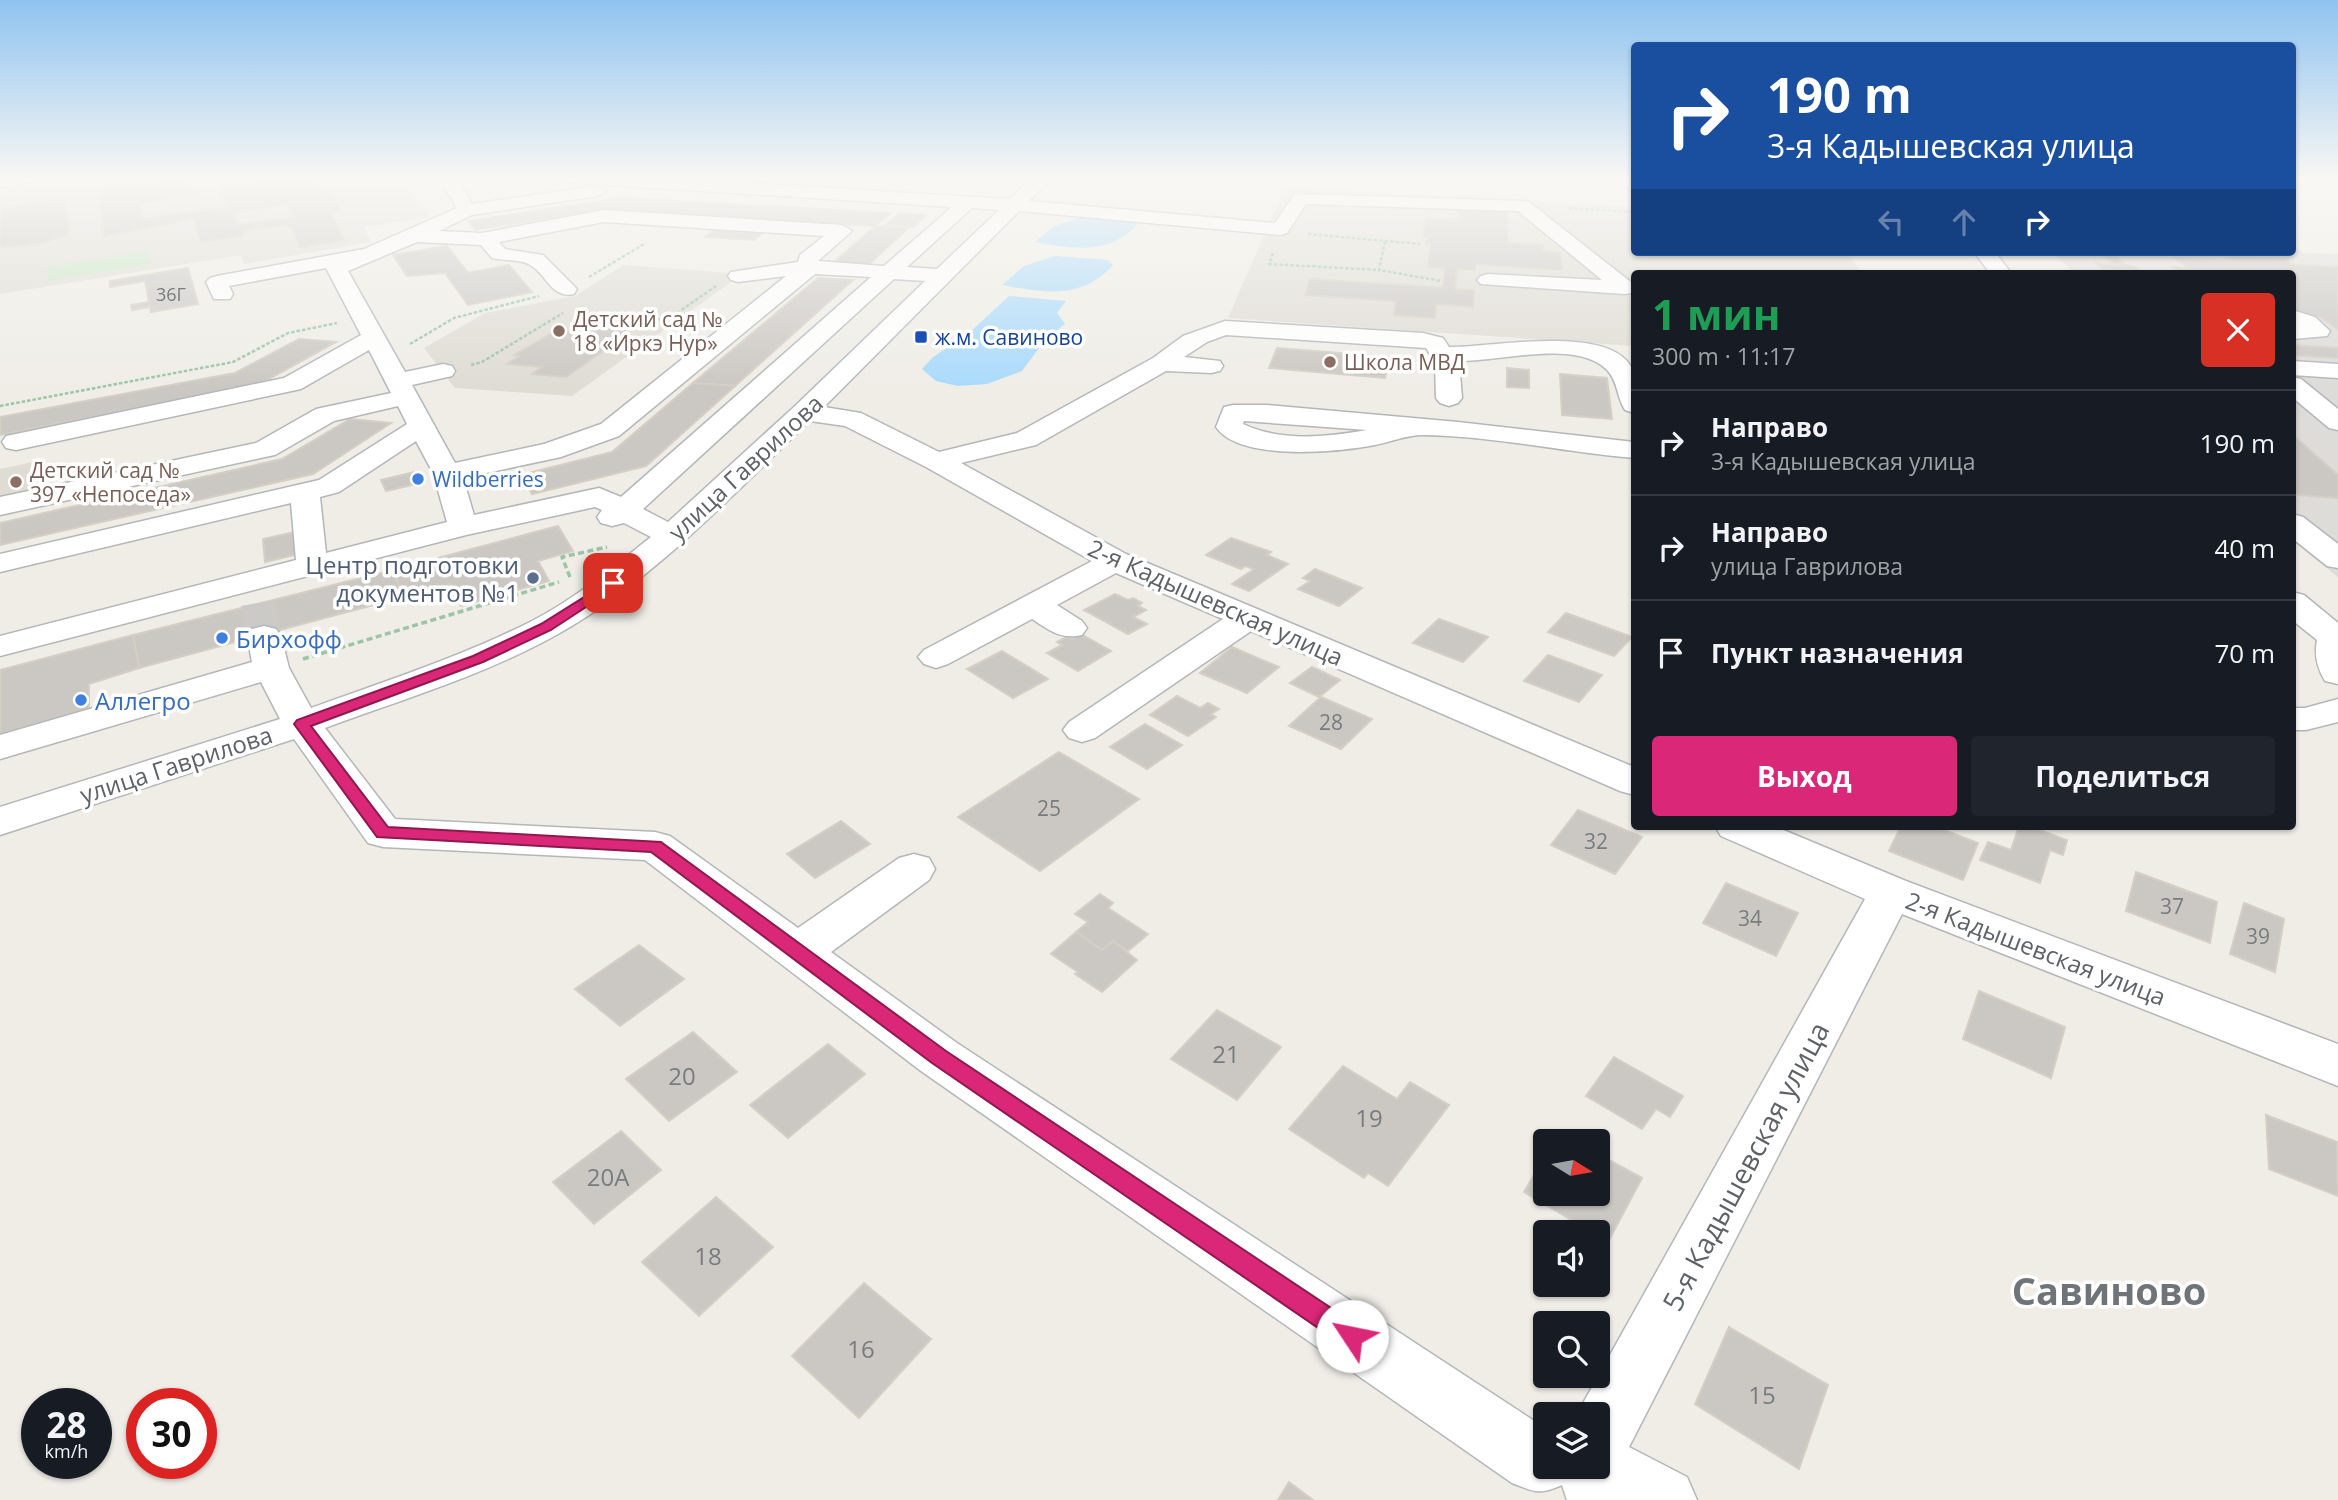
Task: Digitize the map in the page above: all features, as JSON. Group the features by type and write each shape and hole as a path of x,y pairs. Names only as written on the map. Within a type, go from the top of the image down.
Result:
{"street":[{"path":"388,247 336,268 447,473 463,527"},
{"path":"493,247 499,254 536,259 566,289"},
{"path":"810,267 807,259 822,247"},
{"path":"618,513 919,247"},
{"name":"улица Гаврилова","path":"0,821 302,724 478,659 555,634 671,537 804,412 972,247"},
{"path":"1488,280 1624,288 1574,247"},
{"path":"216,281 371,254"},
{"path":"1987,256 1999,270"},
{"path":"447,473 551,451 610,430 810,267"},
{"path":"738,276 810,267 942,276"},
{"path":"2296,318 2308,322 2319,331 2296,332"},
{"path":"16,443 292,384 369,328"},
{"path":"936,461 1026,439 1162,363 1183,344 1208,332 1225,328 1423,340 1434,343 1447,362 1449,398"},
{"path":"1442,354 1486,353 1527,348 1578,350 1605,357 1629,382 1631,391"},
{"path":"1162,363 1211,366"},
{"path":"2296,368 2338,371"},
{"path":"0,506 265,449 325,415 402,389 443,371"},
{"path":"2296,387 2338,422"},
{"name":"2-я Кадышевская улица","path":"804,412 852,419 936,461 1115,561 1631,781"},
{"path":"1413,428 1343,441 1304,444 1258,440 1229,428 1233,413 1267,413 1458,430 1631,450"},
{"path":"0,563 329,486 422,426"},
{"path":"305,491 312,566"},
{"path":"0,747 263,622 312,566 463,527 599,496 618,513 671,537"},
{"path":"2296,526 2338,559"},
{"path":"936,657 1115,561"},
{"path":"2296,605 2337,638 2332,652 2338,673"},
{"path":"1033,606 1070,628"},
{"path":"1082,730 1248,618"},
{"path":"0,646 263,622"},
{"path":"263,622 302,724 383,833 655,846 951,1065 1533,1459"},
{"path":"2296,719 2338,710"},
{"name":"2-я Кадышевская улица","path":"1746,830 1892,892 2338,1065"},
{"path":"797,952 914,869"},
{"name":"5-я Кадышевская улица","path":"1610,1418 1892,892"},
{"path":"1610,1472 1664,1500"},
{"path":"1593,1479 1600,1500"}],"path":[{"path":"1274,247 1269,264 1379,270 1441,281"},
{"path":"1379,270 1383,247"},
{"path":"443,371 482,362 560,313 667,320 727,278 738,276"},
{"path":"0,405 233,362 288,333 369,328"},
{"path":"263,622 570,578 562,557 608,546 618,513"}],"shaded area":[{"path":"0,247 342,247 244,264 241,255 0,294"},
{"path":"1259,247 1631,247 1631,256 1850,256 1860,270 1631,270 1631,346 1228,318"},
{"path":"2296,247 2304,253 2338,254 2338,577 2296,543 2296,270 2071,270 2056,256 2296,256"},
{"name":"Детский сад № 18 «Иркэ Нур»","path":"624,265 742,274 572,396 455,388 424,348 485,313 575,296"},
{"name":"Детский сад № 397 «Непоседа»","path":"33,462 31,494 0,501 0,469"}],"green space":[{"path":"148,251 150,264 48,281 47,267"}],"water":[{"path":"1055,256 1108,260 1113,265 1101,276 1075,289 1047,291 1002,285 1024,266"},
{"path":"1009,296 1066,301 1057,313 1065,324 1045,340 1022,371 987,384 958,386 936,381 922,369 933,357 968,334"}],"building":[{"path":"448,247 468,273 509,265 532,292 468,305 445,273 407,276 393,255"},
{"path":"851,247 888,247 864,269 829,267"},
{"path":"1431,247 1543,247 1543,251 1560,253 1562,270 1475,264 1475,270 1457,269 1455,289 1474,290 1473,307 1436,304 1435,318 1394,315 1396,301 1305,295 1310,279 1443,288 1445,268 1428,267"},
{"path":"2104,256 2116,256 2126,265 2113,264"},
{"path":"2175,258 2230,261 2226,258 2285,259 2293,265 2338,267 2338,329 2320,317 2296,314 2296,270 2176,270 2173,267 2188,268"},
{"path":"2096,263 2134,266 2139,270 2116,270 2103,269"},
{"path":"188,268 198,304 151,312 150,307 132,310 131,305 149,302 145,281 110,287 110,281"},
{"path":"818,278 853,280 735,386 693,383"},
{"path":"602,322 632,327 566,377 532,374 542,367 507,364 519,356 514,355 556,331 585,333"},
{"path":"299,339 336,342 258,385 0,435 0,417 235,373"},
{"path":"2296,345 2338,348 2338,358 2296,355"},
{"name":"Школа МВД","path":"1277,348 1389,357 1385,378 1269,368"},
{"path":"1507,368 1529,370 1529,388 1507,387"},
{"path":"1560,374 1607,378 1612,419 1562,415"},
{"path":"693,383 735,386 646,466 532,494 521,475 612,452"},
{"path":"350,419 391,423 313,474 0,545 0,523 282,459"},
{"path":"2296,438 2338,475 2338,498 2298,495"},
{"path":"415,472 420,483 386,491 381,480"},
{"path":"558,526 573,551 538,561 549,581 461,606 451,584 403,597 393,570"},
{"path":"295,532 299,554 265,562 263,539"},
{"path":"1231,538 1271,552 1267,555 1288,564 1249,591 1232,584 1254,569 1245,566 1241,569 1206,555"},
{"path":"1315,569 1362,588 1339,606 1298,589 1310,581 1303,578"},
{"path":"393,570 403,597 139,668 133,635"},
{"path":"1115,594 1142,603 1138,606 1146,610 1133,617 1147,624 1128,634 1084,610"},
{"path":"1566,613 1631,638 1614,656 1548,632"},
{"path":"1439,619 1488,637 1463,662 1413,643"},
{"path":"1081,634 1111,651 1078,671 1047,653 1062,645 1057,642 1068,636 1072,639"},
{"path":"133,635 139,668 89,684 89,713 0,738 0,670"},
{"path":"1232,647 1279,667 1247,693 1200,673"},
{"path":"1002,651 1048,679 1013,698 967,669"},
{"path":"1548,655 1602,675 1579,702 1524,681"},
{"path":"1312,667 1340,680 1319,697 1290,683"},
{"path":"1177,696 1200,708 1208,703 1219,709 1211,714 1216,717 1188,736 1150,715"},
{"path":"1321,697 1372,719 1341,749 1289,726"},
{"path":"1145,724 1182,745 1147,769 1110,747"},
{"path":"1059,752 1139,799 1040,871 958,817"},
{"path":"1578,810 1642,837 1615,874 1551,845"},
{"path":"841,821 870,844 815,878 787,854"},
{"path":"1899,830 1944,830 1978,843 1963,880 1889,851"},
{"path":"2018,830 2040,830 2067,840 2063,855 2050,850 2040,883 1980,860 1988,842 2011,850"},
{"path":"2136,872 2217,902 2210,943 2126,911"},
{"path":"1726,883 1798,913 1776,956 1703,923"},
{"path":"1100,894 1113,903 1108,908 1148,934 1128,951 1113,941 1102,950 1076,932 1088,922 1075,914"},
{"path":"2244,903 2284,919 2275,972 2230,954"},
{"path":"1076,932 1102,950 1113,941 1137,960 1102,992 1051,954"},
{"path":"639,945 684,979 620,1026 575,989"},
{"path":"1979,991 2065,1027 2051,1078 1963,1039"},
{"path":"1217,1010 1281,1047 1237,1100 1171,1059"},
{"path":"693,1032 737,1072 669,1121 626,1079"},
{"path":"828,1044 865,1074 788,1138 750,1105"},
{"path":"1614,1057 1683,1096 1670,1117 1656,1109 1642,1129 1586,1096"},
{"path":"1343,1066 1397,1099 1410,1082 1449,1105 1388,1186 1368,1173 1364,1178 1289,1129"},
{"path":"2266,1115 2337,1142 2338,1196 2269,1169"},
{"path":"621,1131 661,1170 594,1224 553,1182"},
{"path":"1610,1161 1642,1178 1610,1238 1610,1220 1572,1220 1548,1206 1610,1206"},
{"path":"1533,1177 1533,1197 1524,1192"},
{"path":"716,1197 773,1247 699,1316 642,1262"},
{"path":"864,1283 931,1339 859,1418 792,1356"},
{"path":"1729,1327 1828,1385 1799,1469 1695,1404"},
{"path":"1289,1482 1313,1500 1278,1500"}],"tunnel":[{"path":"258,603 264,636"}],"place":[{"name":"Детский сад № 18 «Иркэ Нур»","path":"559,331"},
{"name":"ж.м. Савиново","path":"921,337"},
{"name":"Школа МВД","path":"1330,362"},
{"name":"Wildberries","path":"418,479"},
{"name":"Детский сад № 397 «Непоседа»","path":"16,482"},
{"name":"Центр подготовки документов №1","path":"533,578"},
{"name":"Бирхофф","path":"222,638"},
{"name":"Аллегро","path":"81,700"}],"district":[{"name":"Савиново","path":"2109,1290"}],"route":[{"path":"613,583 546,627 478,659 302,724 383,833 655,846 939,1057 1352,1336"}]}
